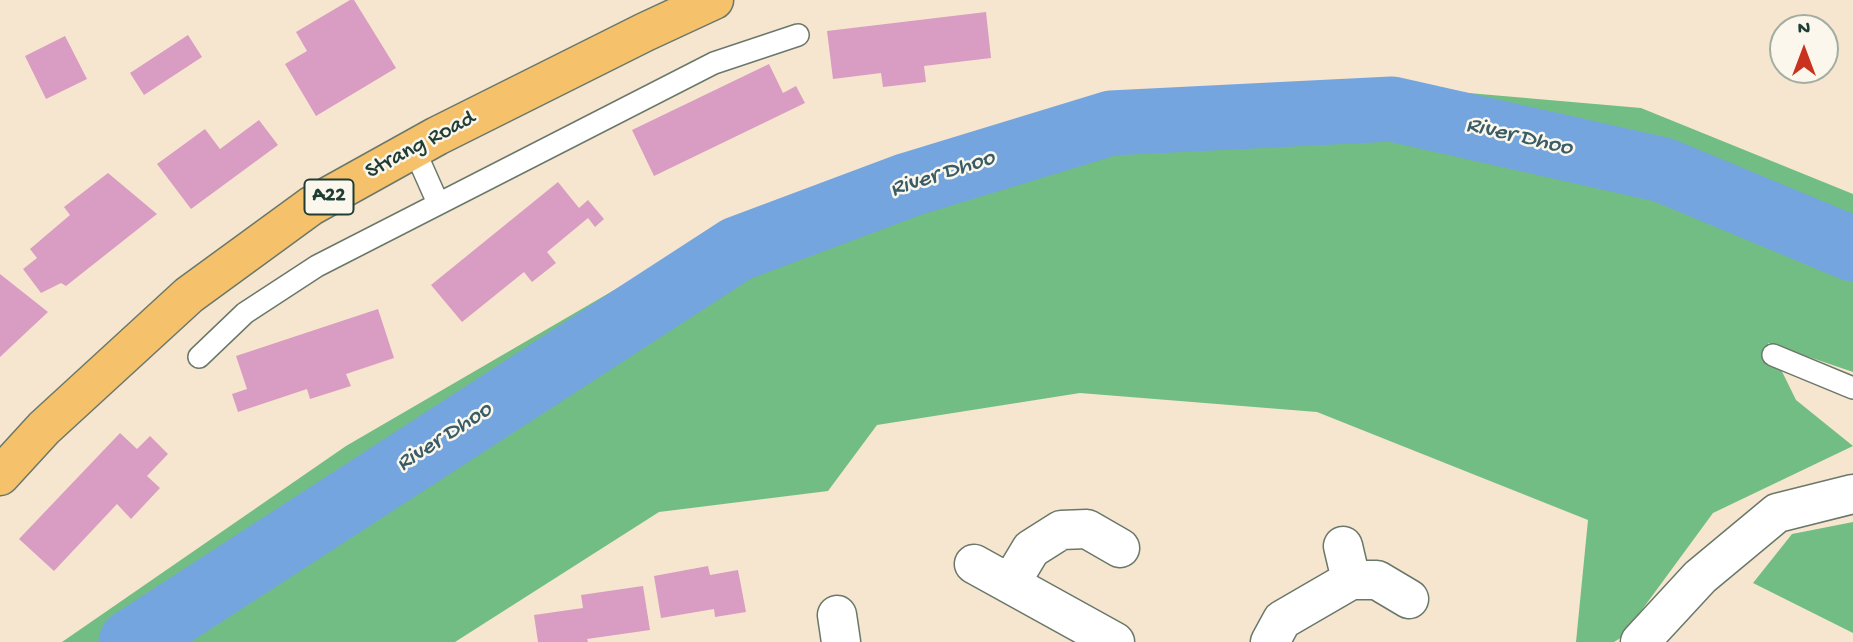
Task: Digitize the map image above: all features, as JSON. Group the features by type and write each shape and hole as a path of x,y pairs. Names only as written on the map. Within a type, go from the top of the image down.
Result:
{"main road":[{"name":"Strang Road","path":"0,476 44,428 189,295 311,206 414,149 714,0"}],"street":[{"path":"1642,640 1700,578 1777,513 1853,494"},
{"path":"1010,584 1031,549 1061,530 1087,529 1120,548"},
{"path":"1270,642 1282,620 1347,563 1409,599"},
{"path":"974,564 1098,638"}],"lane":[{"path":"199,357 245,313 317,266 715,63 798,34"},
{"path":"414,149 438,203"},
{"path":"1773,355 1853,388"}],"green space":[{"path":"1342,82 1641,108 1853,194 1853,372 1768,343 1796,400 1853,446 1713,513 1622,637 1614,642 1576,642 1588,520 1317,412 1080,393 877,425 828,491 659,512 455,642 62,642 346,446 659,264 1032,128"},
{"path":"1853,522 1853,633 1753,583 1792,534"}],"building":[{"path":"354,0 396,68 316,116 285,64 307,51 296,32"},
{"path":"986,12 991,58 924,66 926,82 883,87 881,73 833,79 827,31"},
{"path":"188,35 202,57 144,95 130,73"},
{"path":"65,36 87,79 46,99 25,56"},
{"path":"769,64 783,93 796,86 805,103 654,176 632,130"},
{"path":"259,120 278,145 191,209 157,164 205,129 220,149"},
{"path":"108,173 157,214 66,286 61,283 41,293 23,269 37,258 30,249 70,215 64,207"},
{"path":"558,182 579,208 588,200 604,219 595,227 588,218 547,252 556,263 532,282 524,272 462,322 431,285"},
{"path":"0,274 48,312 0,357"},
{"path":"378,309 394,358 346,374 351,386 310,399 307,389 238,412 232,394 247,389 236,356"},
{"path":"120,433 137,449 150,436 168,454 147,476 160,488 131,519 117,504 54,571 19,539"},
{"path":"708,566 710,575 738,570 746,612 715,617 714,609 661,618 654,576"},
{"path":"643,586 650,630 587,639 588,642 538,642 534,615 583,608 581,595"}],"waterway":[{"name":"River Dhoo","path":"131,642 737,249 908,185 1111,123 1392,109 1663,170 1853,249"}]}
